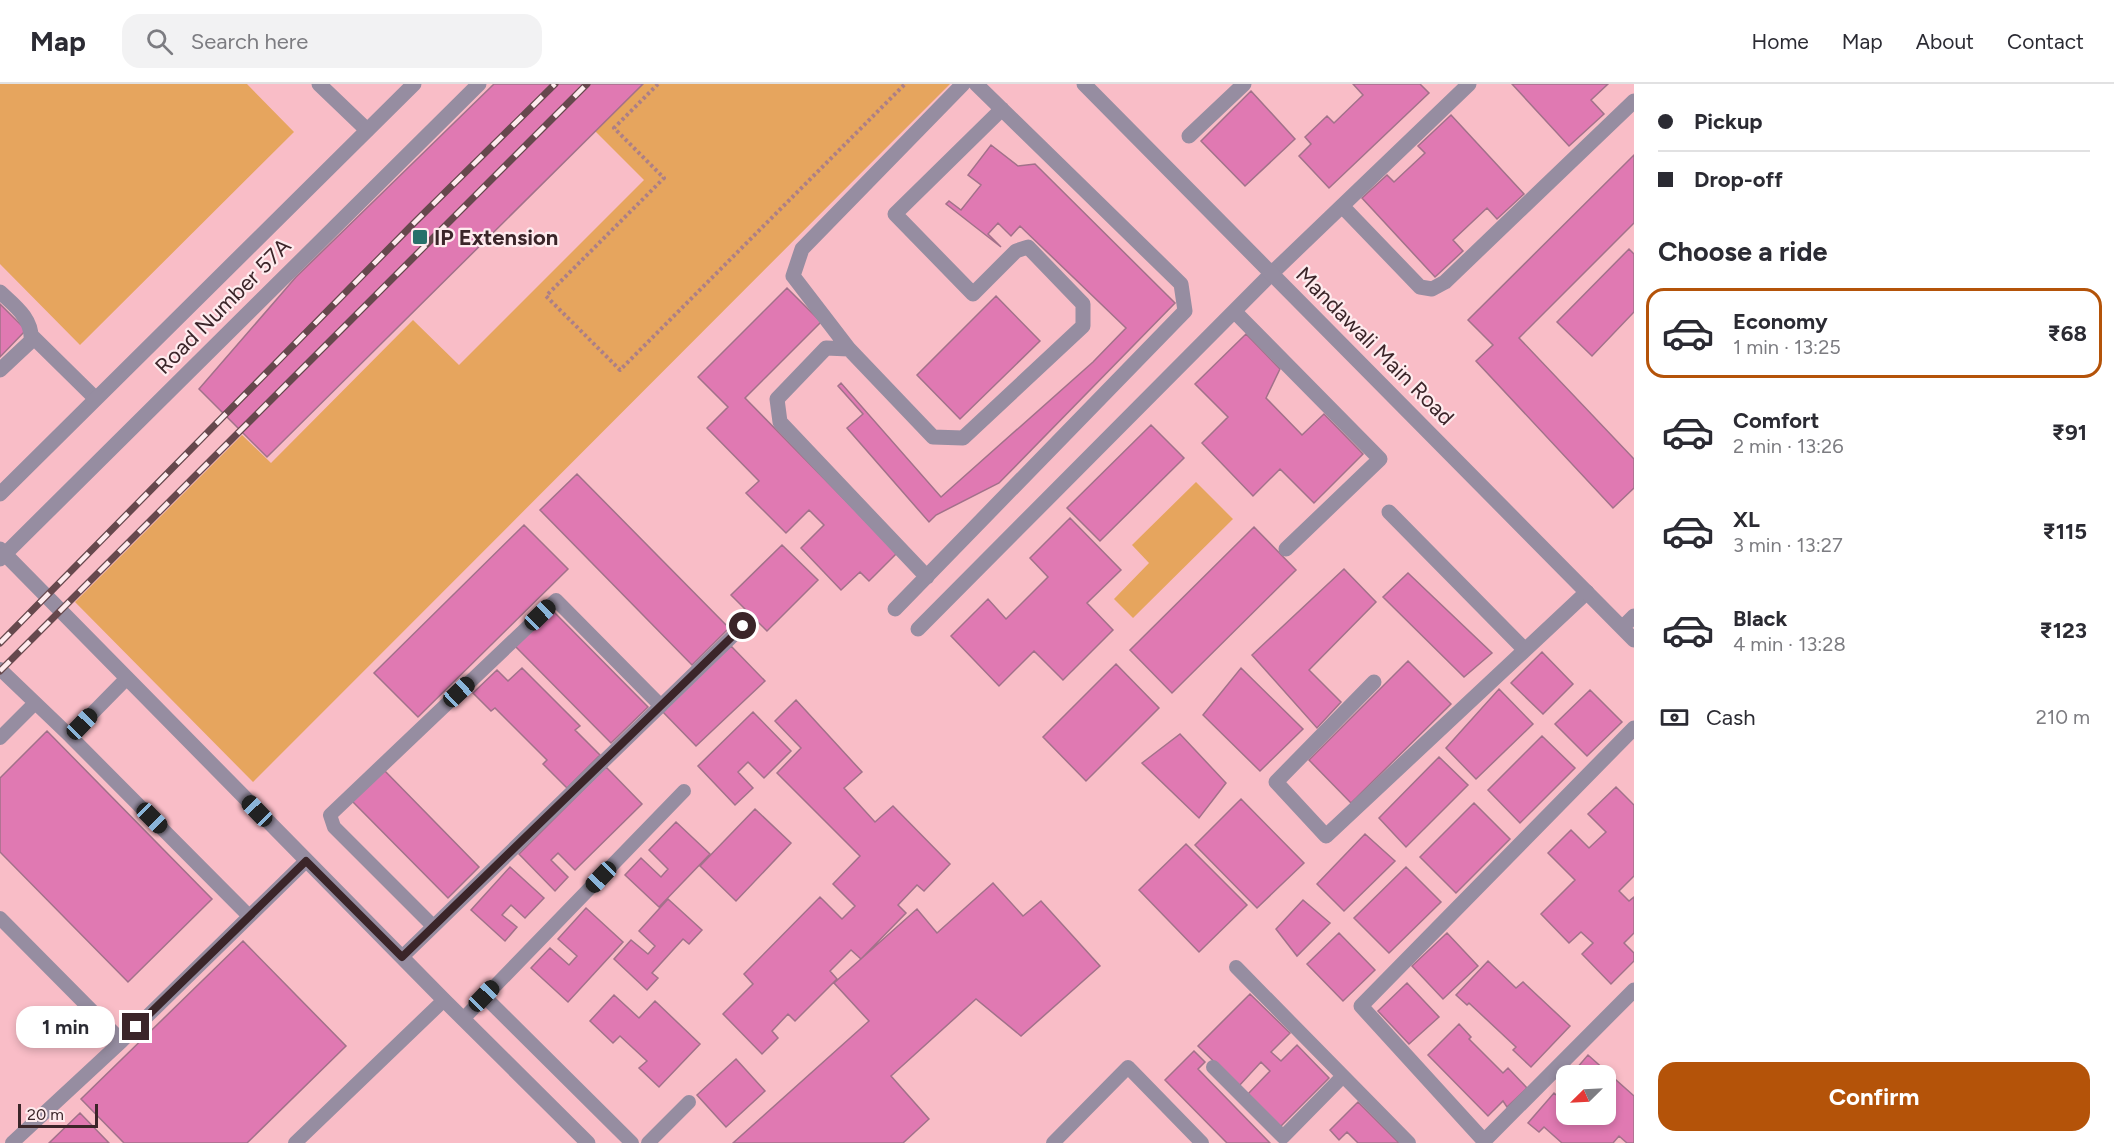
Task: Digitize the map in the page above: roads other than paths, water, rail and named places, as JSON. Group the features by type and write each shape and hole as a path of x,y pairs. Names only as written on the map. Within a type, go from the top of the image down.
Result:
{"street":[{"path":"319,84 367,130"},
{"name":"Road Number 57A","path":"0,494 414,84"},
{"name":"Road Number 57A","path":"2,554 479,84"},
{"path":"963,84 802,249 793,276 849,349 933,437 963,438 1083,326 1083,304 1028,247 1016,251 973,294 895,214 1002,109"},
{"path":"895,609 1185,311 1181,284 976,84"},
{"name":"Mandawali Main Road","path":"1084,84 1634,640"},
{"path":"1188,136 1244,84"},
{"path":"918,629 1271,274 1469,84"},
{"path":"1343,207 1420,287 1432,289 1445,282 1634,101"},
{"path":"0,292 22,313 28,322 32,336 95,398"},
{"path":"1235,312 1380,459 1286,549"},
{"path":"0,370 31,341 32,336"},
{"path":"849,349 826,348 777,399 780,422 927,577"},
{"path":"1389,512 1525,650"},
{"path":"2,554 588,1143"},
{"path":"1374,682 1276,782 1326,836 1587,592"},
{"path":"1622,628 1634,616"},
{"path":"1634,728 1361,1006 1485,1142 1634,990"}],"lane":[{"path":"434,926 334,827 330,815 556,600 661,706"},
{"path":"402,957 743,626"},
{"path":"0,669 249,916"},
{"path":"70,736 127,678"},
{"path":"0,738 35,703"},
{"path":"463,1018 684,791"},
{"path":"12,1143 122,1041 306,861"},
{"path":"0,918 122,1041"},
{"path":"1236,967 1409,1143"},
{"path":"484,996 632,1143"},
{"path":"295,1143 444,1000"},
{"path":"1053,1143 1128,1067 1202,1143"},
{"path":"1213,1067 1283,1137 1343,1076"},
{"path":"648,1143 689,1102"}],"railway":[{"path":"0,643 416,221 555,84"},
{"path":"0,671 587,84"}],"place":[{"name":"IP Extension","path":"420,237"}]}
